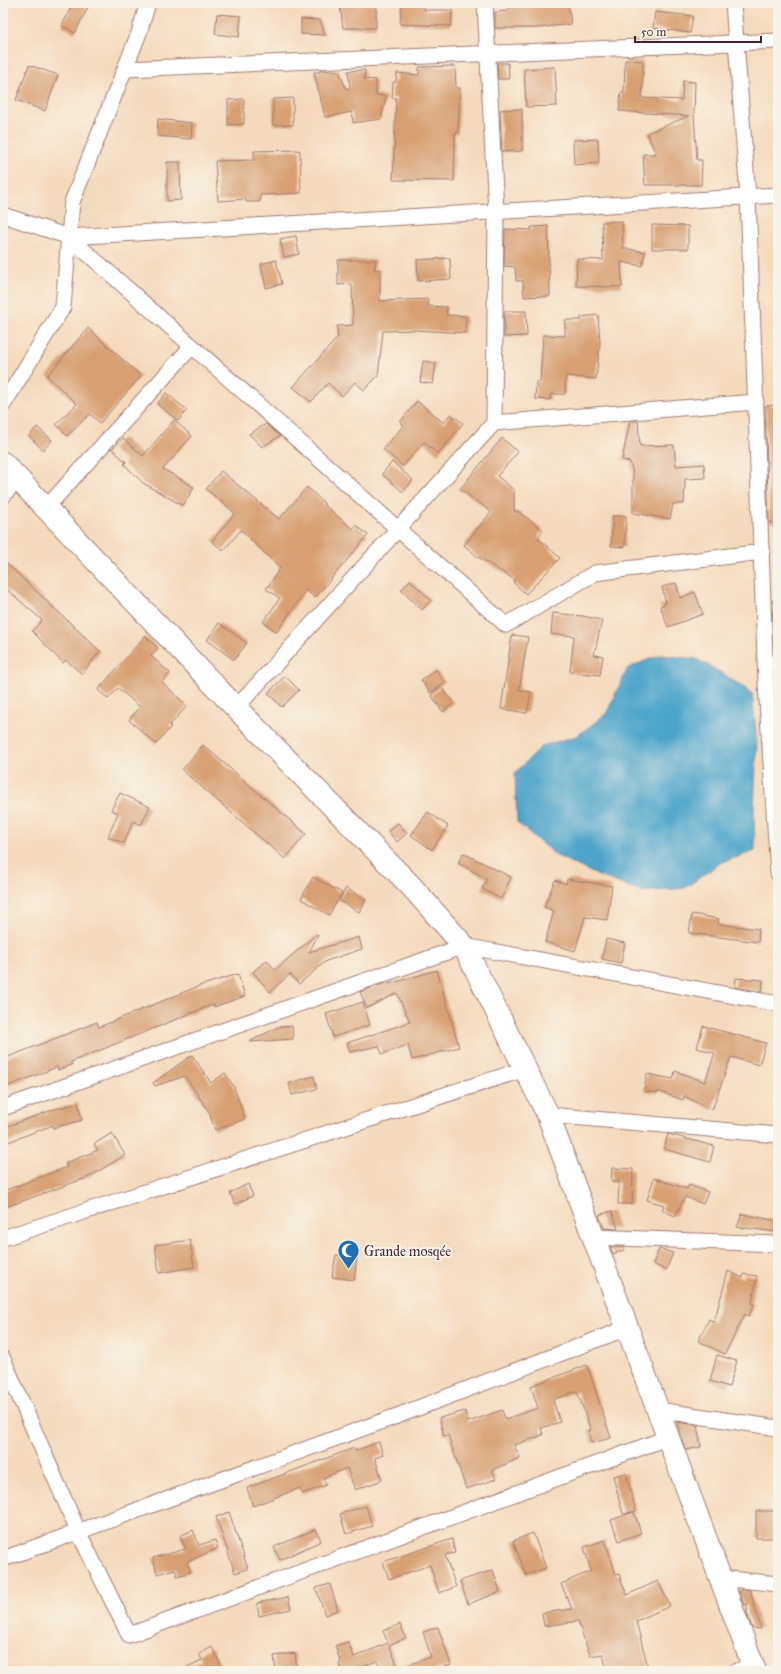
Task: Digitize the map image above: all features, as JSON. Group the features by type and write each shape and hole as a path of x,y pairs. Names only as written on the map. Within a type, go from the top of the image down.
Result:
{"highway":[{"path":"3,463 236,708 411,886 464,946 548,1115 720,1578 748,1669"}],"street":[{"path":"3,405 63,307 72,202 139,33 148,3"},
{"path":"236,708 494,423 496,211 485,3"},
{"path":"733,3 748,196 762,552 772,684 778,873"},
{"path":"125,69 487,52 778,41"},
{"path":"3,215 69,237 778,195"},
{"path":"69,237 506,625 595,573 762,552"},
{"path":"46,508 192,346"},
{"path":"494,423 756,402"},
{"path":"3,496 18,478"},
{"path":"3,1108 464,946 778,1004"},
{"path":"3,1238 525,1069"},
{"path":"548,1115 778,1135"},
{"path":"593,1236 778,1244"},
{"path":"3,1559 396,1416 627,1328"},
{"path":"3,1359 78,1531 129,1635 667,1438"},
{"path":"658,1410 778,1428"},
{"path":"720,1578 778,1584"}],"water":[{"path":"660,655 696,659 720,672 752,693 757,741 754,811 755,851 720,863 685,888 642,892 597,875 555,855 517,822 515,773 542,746 577,736 606,714 628,668"}],"building":[{"path":"73,3 90,3 75,33 62,26"},
{"path":"402,3 425,3 424,10 452,10 451,26 400,24"},
{"path":"508,3 568,3 571,24 536,28 495,28 495,12 508,11"},
{"path":"376,4 376,28 343,28 340,5"},
{"path":"655,12 693,16 690,33 653,28"},
{"path":"217,14 241,16 239,37 215,34"},
{"path":"301,19 320,20 325,35 301,34"},
{"path":"625,60 643,61 642,98 682,100 683,81 695,82 694,114 697,160 702,160 701,185 645,185 643,154 656,154 647,133 689,116 619,111 621,92 624,93"},
{"path":"497,63 508,63 509,79 498,79"},
{"path":"29,65 58,75 45,111 16,100"},
{"path":"455,66 456,88 460,88 458,133 455,133 454,181 393,180 396,98 392,98 393,82 396,82 397,73 419,75 419,67"},
{"path":"555,67 557,106 526,107 524,69"},
{"path":"320,70 339,71 346,89 350,88 348,71 365,70 364,79 376,80 376,95 386,96 381,119 353,123 352,112 325,117 314,72 320,72"},
{"path":"293,98 293,125 273,125 273,99"},
{"path":"244,99 244,124 228,125 228,100"},
{"path":"522,109 522,151 502,152 500,110"},
{"path":"158,119 192,123 191,139 157,136"},
{"path":"598,139 599,163 574,165 573,140"},
{"path":"254,151 300,151 301,193 260,195 260,202 246,202 246,199 218,201 215,161 254,160"},
{"path":"167,162 180,162 181,200 167,201"},
{"path":"622,221 623,248 645,252 642,266 621,262 622,287 576,286 577,259 603,260 602,222"},
{"path":"652,225 688,226 688,249 652,249"},
{"path":"548,226 550,296 524,297 523,281 516,281 515,267 504,266 505,229 532,230 531,227"},
{"path":"296,236 299,254 284,257 280,239"},
{"path":"450,258 451,279 418,281 417,260"},
{"path":"276,260 282,284 266,288 261,264"},
{"path":"338,260 376,260 374,270 380,269 380,301 428,299 428,306 447,307 446,315 466,316 465,333 414,330 383,331 378,376 364,390 355,382 342,396 328,383 311,402 293,387 338,337 337,326 353,325 352,284 338,285"},
{"path":"504,311 526,311 527,336 504,337"},
{"path":"598,315 600,343 596,379 566,376 565,394 551,394 550,400 535,399 536,382 540,382 543,335 565,336 565,320 581,320 581,317"},
{"path":"88,328 141,376 100,423 90,414 67,436 56,424 77,404 47,376"},
{"path":"423,361 436,363 433,384 420,382"},
{"path":"166,393 187,410 178,421 157,404"},
{"path":"417,401 444,423 450,414 463,423 438,454 424,442 403,466 383,449 404,425 400,422"},
{"path":"777,405 778,524 769,522 765,406"},
{"path":"174,420 192,436 163,469 194,487 183,506 143,483 124,464 126,462 112,449 123,438 143,456"},
{"path":"630,421 638,421 640,446 674,445 676,466 704,464 705,478 685,479 684,504 673,504 670,519 633,513 633,474 630,462 622,460"},
{"path":"266,424 280,436 262,447 249,434"},
{"path":"37,427 52,440 43,450 29,436"},
{"path":"502,438 518,452 497,476 514,490 514,511 519,512 543,530 538,538 560,558 526,594 513,582 515,580 478,557 464,545 491,512 460,489"},
{"path":"392,462 413,480 403,492 382,474"},
{"path":"221,471 279,519 307,487 324,503 323,504 353,529 356,525 368,535 315,598 306,590 277,632 263,622 280,598 266,589 280,568 241,530 223,551 212,541 235,513 206,489"},
{"path":"613,516 626,516 625,547 611,546"},
{"path":"3,560 100,651 82,674 66,660 63,663 32,631 42,620 3,586"},
{"path":"410,580 431,600 422,610 401,590"},
{"path":"676,583 680,598 695,592 703,614 668,627 660,606 666,603 662,587"},
{"path":"776,600 778,626 778,672 775,673 772,601"},
{"path":"553,613 583,616 602,620 594,655 603,656 600,675 570,672 574,636 551,634"},
{"path":"219,623 247,643 234,660 207,640"},
{"path":"512,635 528,637 519,690 531,692 527,713 501,709"},
{"path":"145,636 158,648 151,656 170,673 162,682 187,706 169,726 171,727 156,744 129,720 140,707 118,688 108,699 98,690"},
{"path":"436,670 445,682 430,693 421,680"},
{"path":"285,676 299,690 282,707 268,693"},
{"path":"441,687 454,703 443,712 431,695"},
{"path":"203,745 306,834 285,859 182,770"},
{"path":"120,793 150,807 141,825 133,821 124,843 108,837 118,813 111,810"},
{"path":"428,812 448,826 432,850 411,835"},
{"path":"398,823 407,833 397,842 388,831"},
{"path":"463,853 511,877 501,899 482,889 487,879 458,863"},
{"path":"313,877 342,893 329,915 301,899"},
{"path":"567,879 612,886 607,920 585,917 575,951 545,942 554,911 544,907 555,880 566,884"},
{"path":"346,888 366,900 359,912 339,900"},
{"path":"692,914 719,919 718,924 759,929 758,942 689,933"},
{"path":"317,934 318,935 309,952 359,937 362,949 326,961 299,984 290,974 270,992 253,972 267,960 275,970"},
{"path":"606,939 625,943 621,963 602,959"},
{"path":"437,970 459,1047 412,1060 408,1045 382,1054 379,1046 350,1052 347,1043 410,1022 397,993 367,1008 360,992 388,982 389,984"},
{"path":"238,974 245,996 214,1007 214,1004 71,1062 72,1065 58,1070 57,1067 3,1088 3,1059 97,1022 99,1027 199,986"},
{"path":"736,978 763,980 762,992 735,987"},
{"path":"363,1002 370,1025 333,1037 326,1014"},
{"path":"292,1026 293,1039 249,1042 278,1027"},
{"path":"703,1026 766,1043 759,1065 731,1057 712,1110 684,1096 683,1100 658,1091 657,1093 644,1091 647,1074 673,1079 675,1071 705,1082 715,1053 697,1048"},
{"path":"192,1055 211,1083 225,1073 234,1087 245,1119 215,1130 209,1112 185,1076 155,1086 153,1083"},
{"path":"314,1076 317,1089 292,1095 289,1083"},
{"path":"78,1103 82,1120 53,1128 53,1125 3,1144 3,1128 52,1110"},
{"path":"112,1133 125,1155 89,1177 3,1208 3,1191 67,1167 66,1163 98,1150 94,1144"},
{"path":"668,1134 714,1146 710,1162 664,1149"},
{"path":"612,1168 633,1169 632,1204 618,1204 619,1182 611,1182"},
{"path":"654,1178 687,1189 689,1185 708,1192 703,1204 685,1197 675,1216 662,1210 664,1205 647,1200"},
{"path":"248,1184 253,1196 235,1204 230,1193"},
{"path":"612,1211 618,1229 604,1228 599,1215"},
{"path":"742,1214 778,1221 776,1232 737,1227"},
{"path":"190,1240 194,1267 159,1273 155,1245"},
{"path":"610,1247 624,1247 624,1250 613,1254"},
{"path":"659,1249 673,1253 666,1270 653,1264"},
{"path":"336,1255 357,1258 354,1280 332,1277"},
{"path":"728,1271 743,1278 744,1274 757,1276 752,1303 754,1304 749,1316 745,1314 725,1354 698,1341 709,1319 714,1322"},
{"path":"717,1355 737,1361 729,1387 710,1381"},
{"path":"587,1365 611,1438 591,1443 588,1430 591,1430 577,1391 553,1400 560,1422 541,1428 543,1435 514,1445 520,1458 492,1470 496,1479 466,1489 448,1435 444,1436 439,1418 465,1411 468,1422 502,1410 505,1419 538,1408 531,1386"},
{"path":"677,1422 697,1425 701,1447 686,1450"},
{"path":"379,1442 383,1455 375,1458 382,1480 355,1490 347,1468 323,1478 326,1485 302,1494 300,1488 253,1506 247,1488 354,1448 355,1451"},
{"path":"626,1473 636,1511 623,1514 613,1476"},
{"path":"366,1506 372,1526 346,1534 340,1514"},
{"path":"756,1511 776,1511 775,1538 756,1538"},
{"path":"229,1512 248,1569 235,1573 216,1517"},
{"path":"634,1512 641,1533 619,1541 611,1520"},
{"path":"316,1529 321,1541 280,1560 274,1547"},
{"path":"193,1530 199,1545 215,1540 218,1548 187,1562 191,1572 177,1576 175,1569 157,1574 153,1558 186,1549 180,1536"},
{"path":"533,1533 546,1568 526,1575 513,1541"},
{"path":"452,1539 455,1553 445,1555 456,1587 439,1593 430,1565 389,1579 383,1562"},
{"path":"605,1540 616,1575 619,1574 627,1595 658,1581 670,1606 636,1621 649,1671 607,1671 603,1654 590,1656 578,1621 544,1626 542,1613 572,1609 561,1584 591,1571 584,1547"},
{"path":"493,1570 500,1592 468,1604 460,1581"},
{"path":"330,1584 338,1610 325,1615 316,1588"},
{"path":"743,1589 750,1590 761,1629 752,1628 747,1613 747,1604 744,1605 739,1591"},
{"path":"288,1597 291,1609 259,1616 257,1603"},
{"path":"400,1624 406,1638 389,1645 397,1664 381,1671 377,1661 350,1671 342,1671 335,1646 348,1642 354,1657 388,1643 383,1631"},
{"path":"438,1627 451,1665 432,1671 397,1671 396,1669 431,1657 423,1632"},
{"path":"212,1647 224,1671 179,1671 202,1660 199,1654"},
{"path":"295,1653 297,1671 276,1671 274,1656"}],"place":[{"name":"Grande mosqée","path":"348,1270"}]}
